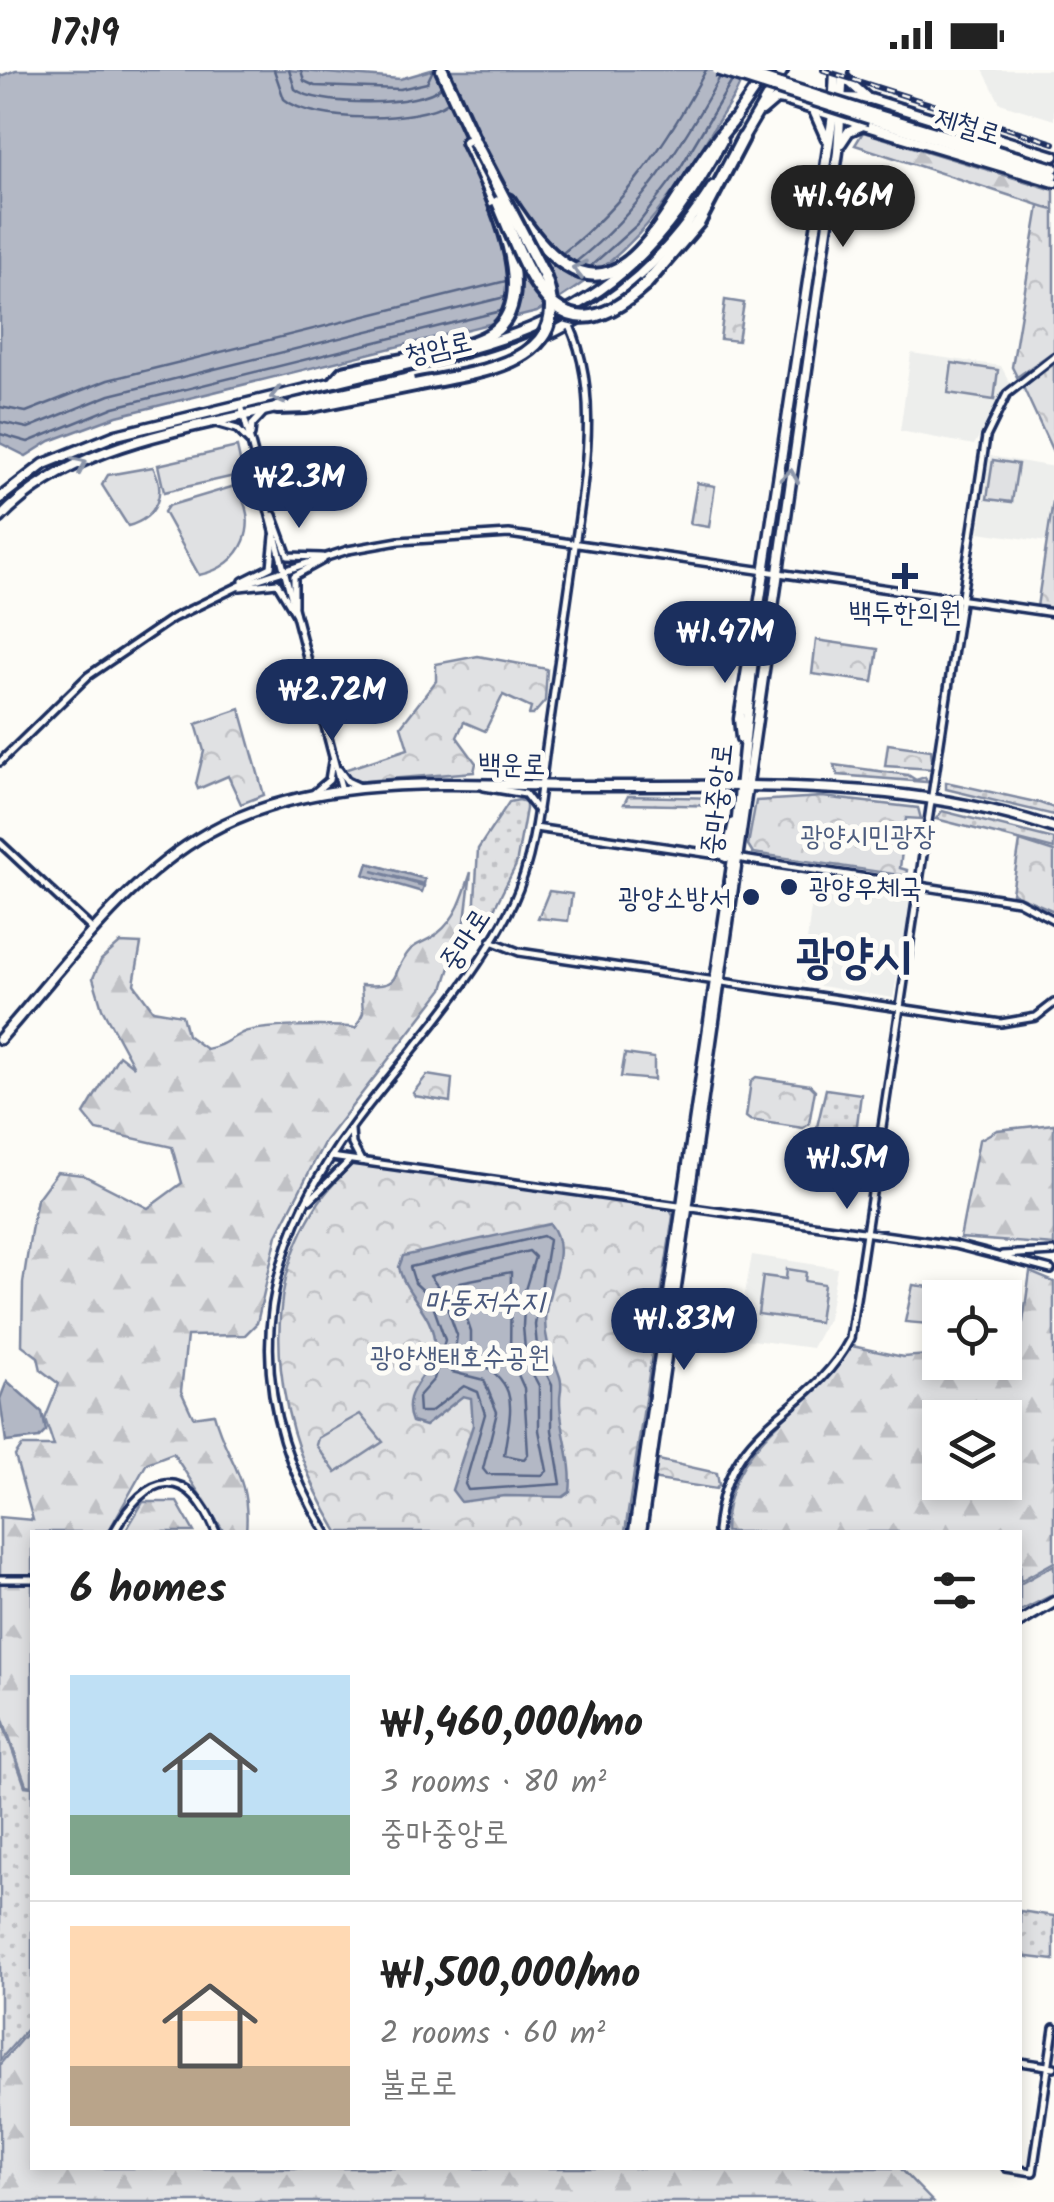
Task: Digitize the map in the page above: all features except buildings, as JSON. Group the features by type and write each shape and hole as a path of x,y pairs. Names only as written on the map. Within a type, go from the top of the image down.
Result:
{"highway":[{"path":"439,70 528,275 547,301 576,314 598,314 614,308 645,285 700,222 743,138"},
{"path":"471,142 548,255 572,270 596,272 625,264 659,229 733,120"},
{"path":"335,382 343,372 472,342 492,333 507,317 516,286 504,236 471,142"},
{"path":"272,409 307,407 415,385 506,364 532,350 548,323 550,297 544,276 471,142"}],"main road":[{"path":"717,70 1054,175"},
{"path":"736,70 868,119"},
{"name":"청암로","path":"2,494 44,464 86,444 523,334 564,314 630,270 657,243 698,186 764,70"},
{"name":"청암로","path":"0,518 36,487 87,460 216,423 498,356 571,326 622,294 684,230 783,70"},
{"name":"중마중앙로","path":"637,1530 838,152 835,70"},
{"path":"844,74 870,100"},
{"name":"중마중앙로","path":"733,858 735,819 744,787 739,719 826,161 843,97 844,74"},
{"path":"834,104 843,97 870,100 1054,156"},
{"path":"755,117 776,99 837,117 868,119"},
{"path":"811,108 826,135 826,161"},
{"path":"838,152 846,134 868,119"},
{"name":"제철로","path":"868,119 1054,175"},
{"name":"백운로","path":"0,1040 145,880 209,832 263,808 310,795 471,785 847,788 933,798 1054,828"},
{"path":"1022,1621 1054,1602"}],"street":[{"name":"중마로","path":"325,1530 288,1460 269,1381 274,1292 306,1203 330,1157 491,941 514,900 538,811 575,544 586,424 581,364 564,314"},
{"path":"717,1530 722,1492 746,1447 827,1370 850,1339 989,428 1016,384 1054,356"},
{"path":"241,404 342,791"},
{"path":"251,443 252,425 272,409"},
{"path":"216,423 236,428 251,443"},
{"path":"268,508 280,526 288,556 325,558"},
{"path":"0,762 88,676 154,629 271,567 274,533"},
{"path":"237,587 325,558 399,541 471,534 575,544 1054,614"},
{"path":"294,606 294,576 325,558"},
{"path":"237,587 277,583 296,614"},
{"path":"334,762 346,782 368,789"},
{"path":"310,795 329,780 334,762"},
{"path":"471,785 525,794 538,811"},
{"path":"535,828 1018,900 1054,920"},
{"path":"0,844 94,932"},
{"path":"491,941 519,952 1001,1023 1036,1018 1054,1003"},
{"path":"352,1127 352,1144 362,1162"},
{"path":"330,1157 869,1233 997,1255 1051,1270"},
{"path":"306,1203 350,1160 362,1162"},
{"path":"997,1255 1054,1252"},
{"path":"115,1530 138,1495 172,1483 192,1491 215,1530"},
{"path":"0,1580 30,1579"},
{"path":"1020,2170 1033,2172 1054,2028"},
{"path":"1022,2062 1051,2067"}],"shaded area":[{"path":"983,70 1054,70 1054,120 1000,103"},
{"path":"911,353 1001,366 1010,383 974,445 900,431"},
{"path":"990,456 1054,467 1047,542 979,532"},
{"path":"821,876 909,888 912,895 893,998 802,983 814,882"},
{"path":"752,1255 837,1268 828,1319 812,1348 737,1338"}],"green space":[{"path":"863,132 1054,190 1054,210 855,145"},
{"path":"1039,206 1054,210 1054,351 1017,377 1012,367"},
{"path":"725,300 744,303 738,341 720,339"},
{"path":"952,363 998,370 994,400 948,393"},
{"path":"1054,364 1054,454 1023,387"},
{"path":"237,447 243,474 164,492 158,465"},
{"path":"336,452 343,479 319,485 312,458"},
{"path":"993,460 1018,464 1012,502 987,499"},
{"path":"153,467 159,486 157,503 146,517 128,526 102,485 108,475"},
{"path":"697,483 715,486 709,527 690,524"},
{"path":"235,486 247,514 244,541 227,562 199,575 164,512 168,506"},
{"path":"1054,494 1054,610 1037,607"},
{"path":"816,640 878,649 873,682 812,674"},
{"path":"478,656 547,669 545,701 529,715 531,708 503,695 485,731 464,722 457,737 476,763 474,772 352,782 344,770 408,749 401,726 436,681 436,664"},
{"path":"240,709 264,795 241,804 228,776 198,789 196,784 204,751 196,724"},
{"path":"888,744 931,750 933,769 885,766"},
{"path":"834,765 908,775 916,780 925,777 927,782 838,775"},
{"path":"946,782 1040,803 1054,808 1054,815 946,789"},
{"path":"628,796 719,798 728,806 624,804"},
{"name":"광양시민광장","path":"822,797 918,808 921,819 906,818 900,868 907,870 906,876 753,853 748,845 756,801"},
{"path":"509,802 526,802 526,809 516,865 484,929 474,917 478,849"},
{"path":"942,811 1054,839 1054,849 936,819"},
{"path":"1020,841 1054,852 1054,911 1012,893"},
{"path":"471,872 465,921 443,989 325,1141 277,1235 257,1323 245,1335 187,1336 181,1391 193,1417 214,1414 245,1496 246,1530 223,1530 173,1453 147,1463 109,1530 30,1530 30,1576 0,1576 0,1517 33,1520 15,1456 22,1446 54,1446 45,1419 59,1384 41,1370 38,1357 22,1345 23,1283 37,1199 57,1172 83,1175 148,1208 182,1183 172,1147 97,1130 84,1114 119,1055 134,1067 102,1008 93,978 101,960 120,943 141,944 134,984 153,1010 182,1015 187,1035 206,1049 264,1028 356,1028 363,1013 361,985 391,982 411,949 445,927 459,905"},
{"path":"549,891 572,894 568,921 538,918"},
{"path":"625,1054 654,1058 654,1080 621,1077"},
{"path":"427,1075 452,1079 450,1102 415,1096 413,1093"},
{"path":"756,1077 810,1085 815,1090 809,1124 803,1128 746,1117 751,1081"},
{"path":"826,1089 861,1094 855,1140 816,1131"},
{"path":"1054,1124 1054,1245 960,1238 979,1140 997,1130"},
{"name":"광양생태호수공원","path":"355,1160 670,1210 673,1216 625,1530 337,1530 317,1494 288,1411 281,1369 280,1325 285,1283 298,1241 332,1186"},
{"path":"787,1269 806,1272 805,1281 824,1284 819,1322 758,1314 763,1276 786,1279"},
{"path":"1030,1272 1054,1282 1054,1562 1022,1580 1022,1530 725,1530 729,1500 754,1451 834,1370 852,1346 903,1357 922,1355 922,1380 1022,1380 1022,1322"},
{"path":"913,1285 922,1286 922,1323 905,1322"},
{"path":"360,1414 383,1442 336,1473 316,1445 318,1438"},
{"path":"654,1459 717,1473 719,1485 716,1489 651,1479"},
{"path":"143,1502 177,1502 193,1530 126,1530"},
{"path":"1054,1565 1054,1594 1022,1610 1022,1583"},
{"path":"30,1582 30,1786 26,1785 0,1711 0,1583"},
{"path":"0,1715 25,1786 30,1787 30,2025 0,2060"},
{"path":"1022,1911 1054,1916 1054,1960 1022,1956"},
{"path":"30,2029 30,2170 902,2170 933,2202 0,2202 0,2064"}],"water":[{"path":"16,70 288,70 400,79 431,70 745,70 731,102 658,212 617,256 537,312 117,416 50,441 26,456 0,443 0,76"},
{"path":"368,863 425,879 424,884 372,871 424,886 422,892 364,875"},
{"name":"마동저수지","path":"550,1224 559,1246 545,1329 561,1380 570,1492 563,1497 504,1496 461,1502 452,1490 473,1425 471,1398 463,1396 425,1426 412,1422 410,1400 429,1365 434,1344 430,1323 399,1267 403,1256"},
{"path":"7,1381 42,1412 46,1431 39,1438 6,1442 0,1399"}],"railway":[{"path":"823,70 1054,143"}],"place":[{"name":"백두한의원","path":"905,576"},
{"name":"광양우체국","path":"789,887"},
{"name":"광양소방서","path":"751,897"}],"district":[{"name":"광양시","path":"854,955"}]}
